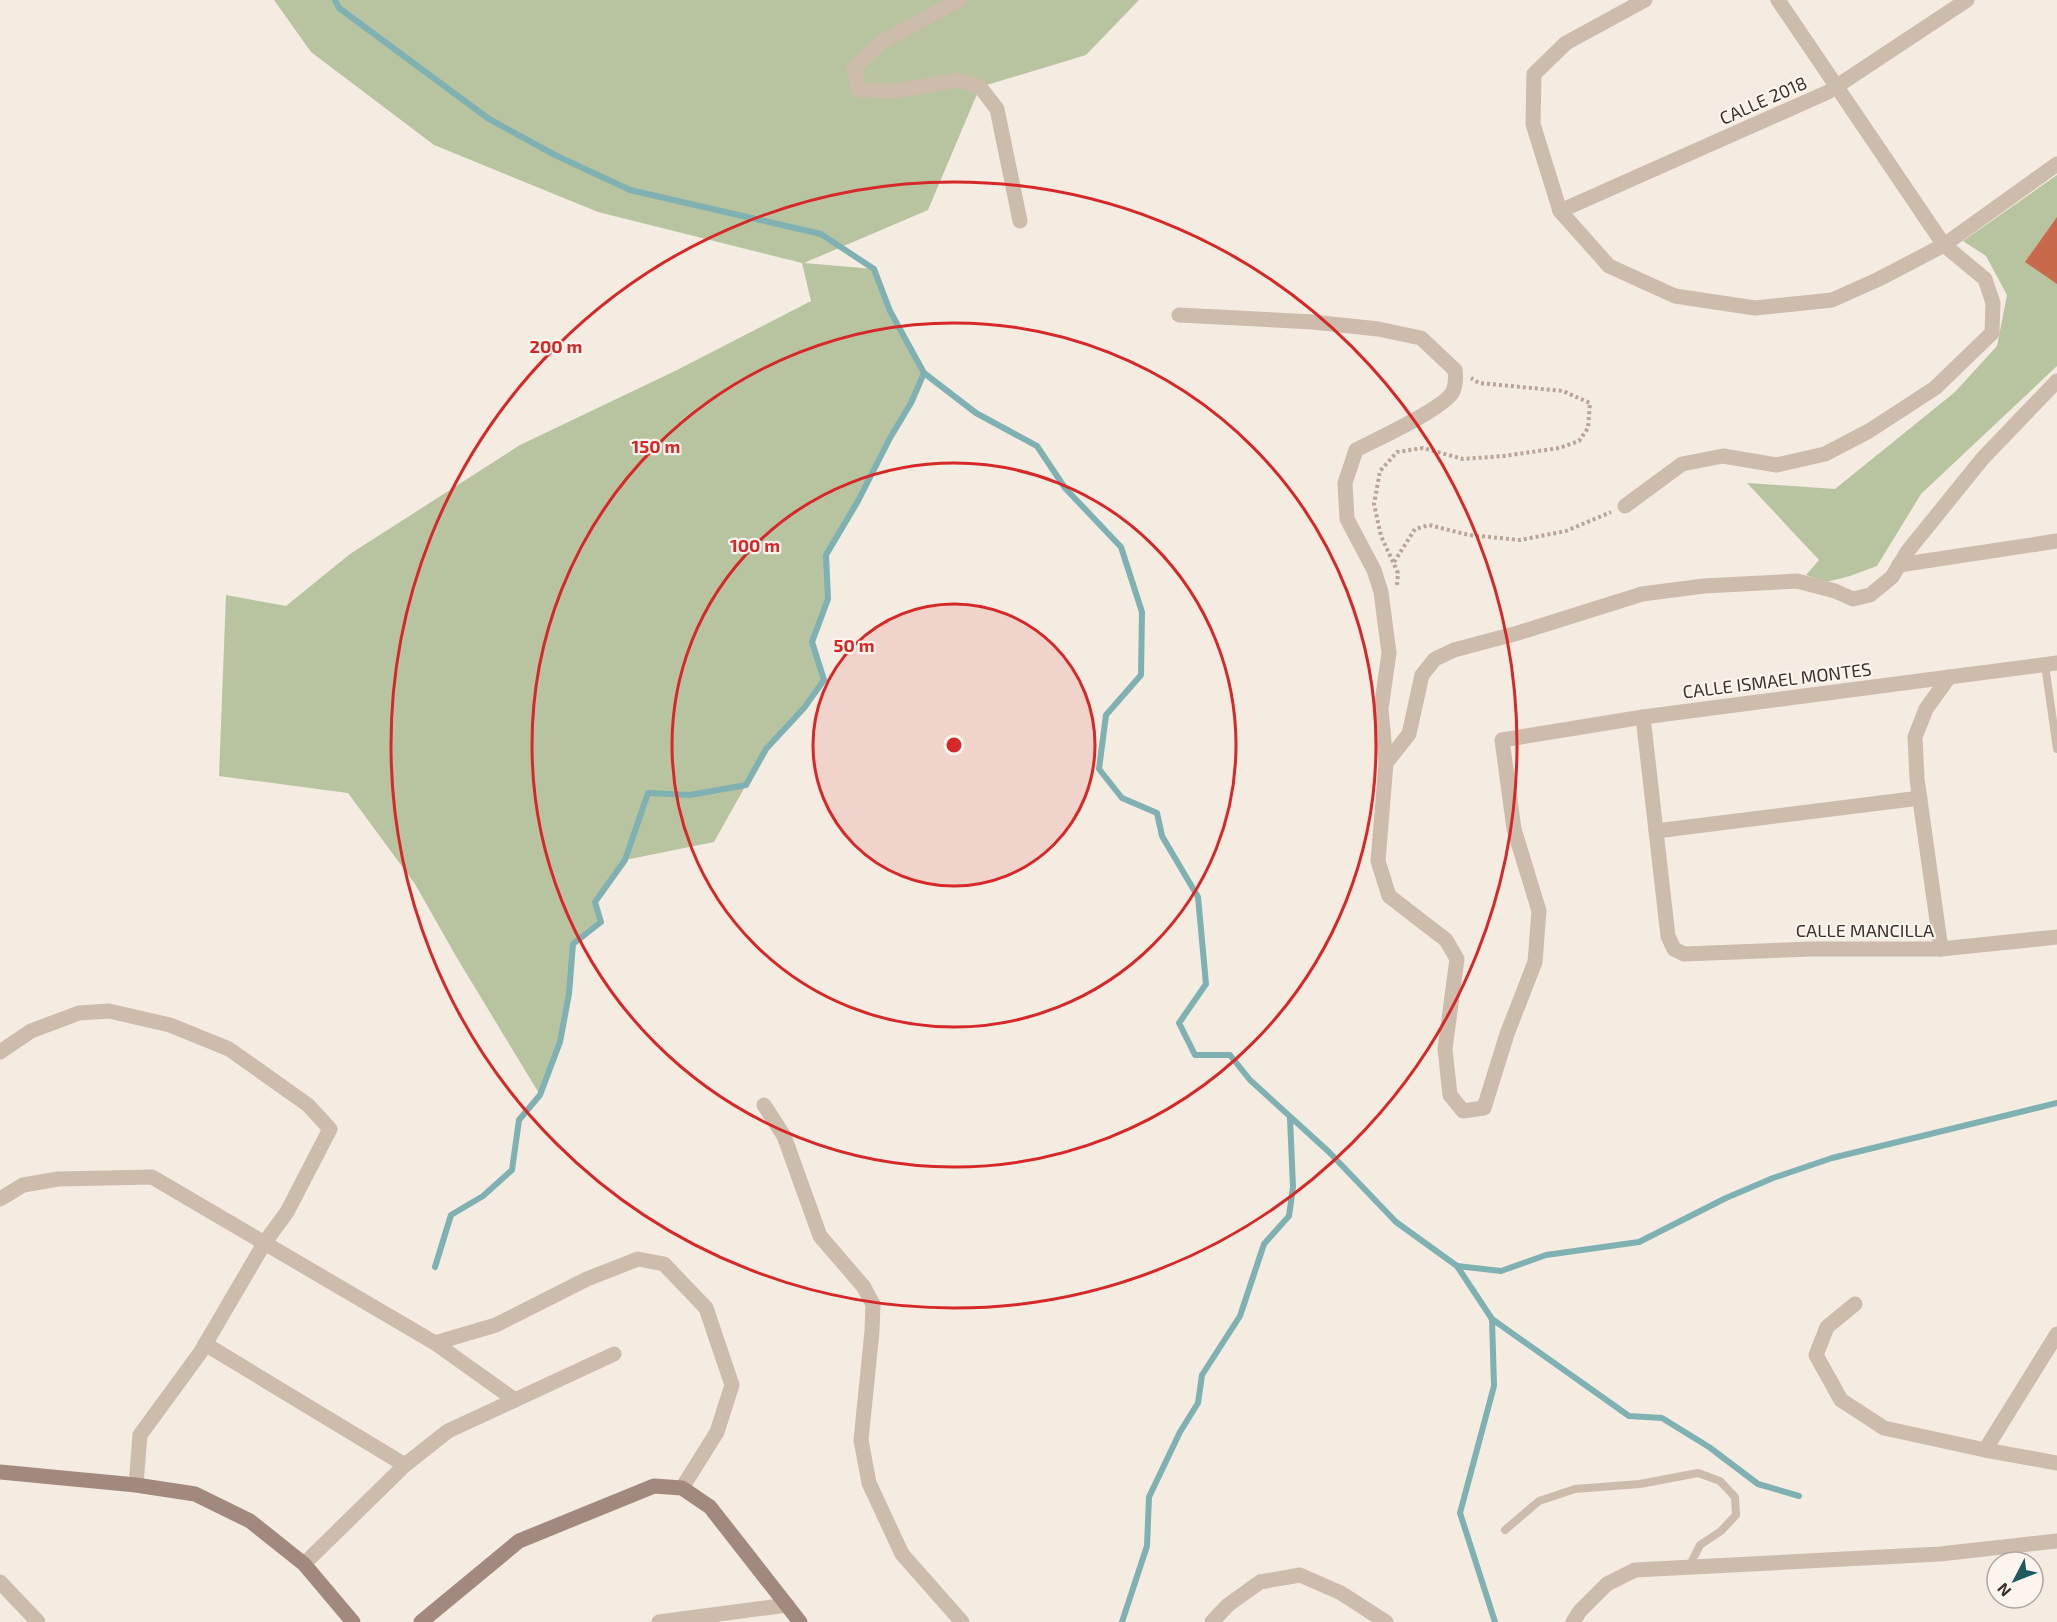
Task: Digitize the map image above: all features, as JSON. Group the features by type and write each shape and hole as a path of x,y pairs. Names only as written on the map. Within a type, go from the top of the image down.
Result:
{"street":[{"path":"960,0 882,42 854,67 859,90 896,91 959,80 980,87 997,109 1020,221"},
{"path":"1645,0 1566,43 1534,74 1533,124 1560,211 1609,266 1675,296 1755,308 1832,300 1880,279 1944,245 2057,165"},
{"path":"1625,506 1682,464 1723,456 1777,465 1825,453 1869,431 1935,388 1992,333 1993,303 1985,279 1944,245 1778,0"},
{"name":"CALLE 2018","path":"1560,211 1837,87 1967,0"},
{"path":"1179,315 1378,328 1421,338 1455,370 1456,382 1452,394 1435,409 1356,450 1346,483 1347,519 1374,570 1381,592 1386,623 1389,653 1381,709 1386,763"},
{"path":"1386,763 1409,734 1422,675 1435,659 1454,650 1518,633 1642,594 1704,586 1797,581 1835,591 1853,599 1870,595 1892,577 1907,552 1983,458 2057,381"},
{"path":"1899,565 2057,541"},
{"name":"CALLE ISMAEL MONTES","path":"1386,763 1378,861 1389,896 1446,940 1456,959 1445,1049 1450,1095 1463,1111 1484,1108 1507,1034 1534,962 1539,911 1515,829 1502,740 1643,717 2051,664"},
{"path":"1941,950 1917,779 1915,737 1926,710 1949,677"},
{"path":"1643,717 1656,831 1920,798"},
{"name":"CALLE MANCILLA","path":"1656,831 1668,936 1674,949 1684,954 1813,949 1941,950 2057,937"},
{"path":"0,1052 32,1031 79,1013 109,1011 170,1025 229,1049 308,1105 330,1129 287,1212 266,1242 206,1344 140,1435 136,1485"},
{"path":"764,1105 784,1136 820,1236 862,1286 873,1304 861,1440 870,1483 902,1554 962,1622"},
{"path":"0,1199 23,1185 58,1179 152,1178 266,1242 435,1343 515,1400"},
{"path":"435,1343 496,1325 587,1279 638,1259 664,1264 706,1308 732,1385 717,1432 682,1488"},
{"path":"1855,1304 1827,1327 1816,1355 1841,1400 1884,1428 2057,1463"},
{"path":"1985,1450 2057,1334"},
{"path":"206,1344 405,1465"},
{"path":"304,1564 405,1465 448,1431 614,1354"},
{"path":"0,1472 136,1485 195,1494 250,1521 304,1564 353,1622"},
{"path":"421,1622 519,1541 654,1486 682,1488 710,1507 800,1622"},
{"path":"1573,1622 1607,1584 1635,1570 1940,1554 2057,1540"},
{"path":"1212,1622 1228,1605 1260,1582 1300,1575 1341,1593 1386,1622"},
{"path":"0,1582 38,1622"},
{"path":"659,1622 787,1605"}],"lane":[{"path":"2051,664 2057,749"},
{"path":"1505,1530 1539,1501 1575,1489 1640,1484 1698,1473 1720,1481 1735,1497 1736,1515 1721,1531 1700,1545 1689,1567"}],"path":[{"path":"1397,590 1398,573 1381,536 1374,504 1380,471 1397,452 1423,448 1463,459 1504,456 1559,448 1579,441 1588,428 1590,403 1563,391 1479,383 1455,370"},
{"path":"1393,563 1415,529 1430,525 1469,535 1520,540 1566,531 1625,506"}],"green space":[{"path":"274,0 1139,0 1086,55 980,87 928,210 804,263 874,269 890,311 924,373 911,403 826,555 828,599 812,642 824,680 804,708 778,736 746,785 714,842 625,860 595,902 601,922 573,944 569,994 560,1042 540,1095 415,884 348,793 219,776 226,595 286,606 350,554 520,445 675,371 811,301 802,263 598,212 434,145 311,52"},
{"path":"2057,175 2057,366 1921,494 1877,566 1826,582 1806,575 1819,560 1747,483 1835,489 1955,392 1997,346 2007,295 1986,256 1963,241"}],"building":[{"path":"2057,217 2057,284 2025,262"}],"waterway":[{"path":"335,0 339,8 489,119 555,155 630,190 821,234 874,269 890,311 924,373 976,413 1037,446 1065,488 1121,547 1142,612 1141,675 1106,715 1099,769 1122,798 1157,813 1162,836 1198,897 1206,984 1179,1023 1195,1055 1230,1055 1250,1080 1329,1152 1396,1222 1457,1266 1501,1271 1546,1255 1639,1242 1726,1198 1773,1178 1832,1158 2057,1103"},
{"path":"435,1267 451,1215 483,1196 512,1170 519,1120 540,1095 560,1042 569,994 573,944 601,922 595,902 625,860 648,793 690,795 746,785 766,749 804,708 824,680 812,642 828,599 826,555 911,403 924,373"},
{"path":"1122,1622 1147,1546 1149,1497 1180,1432 1198,1403 1202,1375 1240,1316 1264,1244 1289,1216 1293,1187 1290,1118"},
{"path":"1457,1266 1492,1319 1494,1386 1460,1513 1495,1622"},
{"path":"1492,1319 1629,1416 1662,1418 1709,1447 1758,1484 1799,1496"}]}
